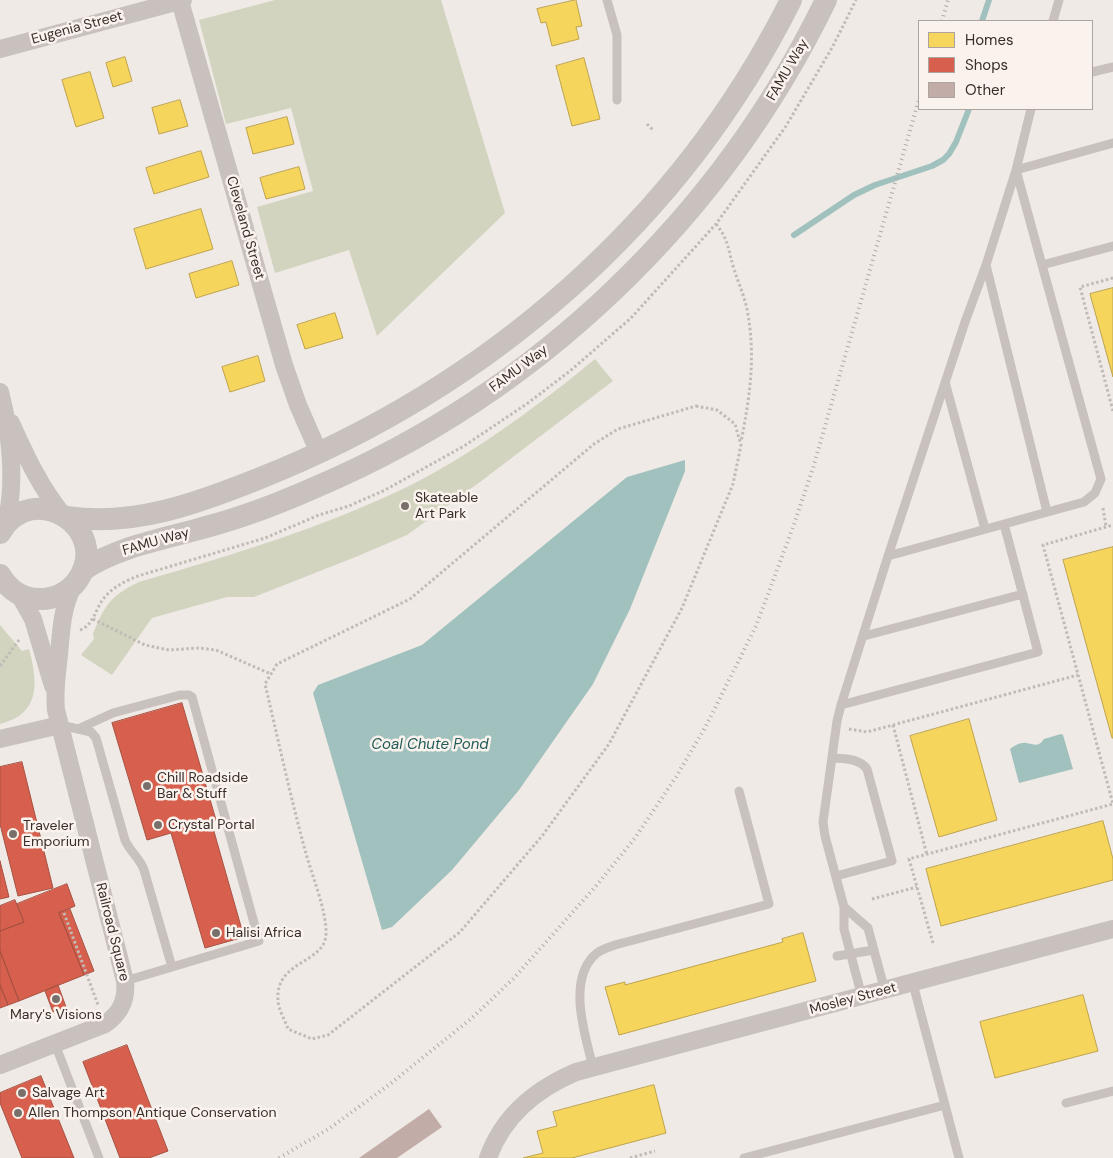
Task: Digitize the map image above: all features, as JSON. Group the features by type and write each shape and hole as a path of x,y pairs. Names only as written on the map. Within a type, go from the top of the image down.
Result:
{"street":[{"name":"Cleveland Street","path":"182,0 284,365 298,404 320,453"},
{"name":"Eugenia Street","path":"0,49 182,0"},
{"name":"FAMU Way","path":"3,529 16,516 29,510 43,509 66,516 93,520 115,519 160,511 230,489 320,453 364,431 440,387 519,331 571,288 638,220 681,170 723,115 760,57 791,0"},
{"name":"FAMU Way","path":"11,592 35,599 51,598 59,595 78,578 112,555 234,519 346,474 376,460 438,425 525,366 602,302 645,259 687,212 726,164 776,91 826,0"},
{"path":"2,400 35,475 50,499 80,530 86,553 78,578"},
{"path":"2,400 12,481 10,505 3,529"},
{"path":"0,575 11,592"},
{"name":"Railroad Square","path":"55,694 62,620 66,603 78,578"},
{"name":"Railroad Square","path":"0,1065 106,1024 122,1008 125,998 125,981 60,725 55,694 33,619 11,592"},
{"path":"0,739 60,725"},
{"name":"Mosley Street","path":"488,1158 503,1127 526,1101 547,1086 593,1067 1113,930"}],"lane":[{"path":"607,0 617,35 617,100"},
{"path":"1053,20 1059,0"},
{"path":"1093,72 1113,66"},
{"path":"862,997 843,921 844,907 823,822 841,705 945,382 986,265 1016,170 1031,110"},
{"path":"1016,170 1113,143"},
{"path":"888,556 1084,502 1095,493 1101,479 1016,170"},
{"path":"1042,265 1113,246"},
{"path":"986,265 1048,512"},
{"path":"945,382 985,529"},
{"path":"841,705 1038,652 1004,524"},
{"path":"864,636 1023,594"},
{"path":"78,729 113,713 180,695 192,697 259,941 125,981"},
{"path":"60,725 91,732 96,738 125,840 131,852 142,863 172,967"},
{"path":"832,758 853,760 864,765 867,769 892,861 836,876"},
{"path":"593,1067 582,1023 580,996 584,973 597,953 615,945 768,904 740,791"},
{"path":"844,907 868,928 885,991"},
{"path":"837,956 874,950"},
{"path":"913,984 959,1158"},
{"path":"55,1044 99,1158"},
{"path":"1066,1103 1113,1091"},
{"path":"744,1158 945,1105"}],"path":[{"path":"647,124 653,130"},
{"path":"716,224 727,238 734,269 745,301 751,334 751,383 741,445 733,484 682,608 609,744 542,836 460,932 328,1035 312,1039 288,1029 278,1002 281,983 286,975 299,963 321,950 326,936 324,916 305,850 265,684 277,664 410,599 594,444 618,429 696,406 717,410 735,424 741,445"},
{"path":"1113,278 1080,287 1113,410"},
{"path":"1105,505 1102,509 1106,527"},
{"path":"933,943 909,859 1113,804 1043,545 1113,525"},
{"path":"93,619 145,645 169,650 198,648 216,650 271,674"},
{"path":"0,666 17,642 23,637"},
{"path":"848,729 867,732 1078,675"},
{"path":"892,725 927,854"},
{"path":"872,899 917,887"},
{"path":"64,913 106,1024"},
{"path":"630,1158 655,1151"}],"green space":[{"path":"275,0 441,0 505,213 377,336 349,250 275,273 257,207 313,191 291,108 226,124 199,20"},
{"name":"Skateable Art Park","path":"595,359 613,381 407,535 254,597 227,597 152,618 112,675 81,655 94,639 93,634 105,609 115,597 129,587 139,582 309,528 407,487 456,460 504,428"},
{"path":"0,625 22,651 29,649 35,685 30,705 23,713 0,724"}],"water":[{"name":"Coal Chute Pond","path":"685,460 685,471 630,609 593,684 519,790 452,870 392,927 382,930 313,693 318,685 422,645 627,477"},
{"path":"1063,735 1073,769 1019,783 1010,749 1022,743 1038,744 1044,739"}],"building: Homes":[{"path":"576,0 582,26 576,27 579,39 552,46 546,22 541,23 537,9"},
{"path":"125,57 132,81 113,87 106,63"},
{"path":"584,58 600,119 572,126 556,66"},
{"path":"90,72 104,118 76,127 62,80"},
{"path":"180,100 188,126 159,134 152,108"},
{"path":"287,117 294,144 253,154 246,128"},
{"path":"201,151 209,177 154,194 146,168"},
{"path":"299,167 305,189 266,199 260,178"},
{"path":"201,209 213,249 146,269 134,229"},
{"path":"232,261 239,285 196,298 189,274"},
{"path":"1113,288 1113,377 1090,294"},
{"path":"335,313 343,338 305,349 297,325"},
{"path":"258,356 265,381 230,392 222,367"},
{"path":"1113,547 1113,738 1112,738 1063,560"},
{"path":"969,719 997,820 939,837 910,736"},
{"path":"1103,821 1113,859 1113,880 941,926 926,869"},
{"path":"803,933 816,981 619,1035 605,987 625,982 625,985 783,942 782,939"},
{"path":"1083,995 1098,1051 995,1078 980,1022"},
{"path":"654,1085 666,1133 572,1158 523,1158 543,1153 537,1131 557,1126 553,1112"}],"building: Shops":[{"path":"182,703 216,820 211,821 244,937 205,948 171,833 147,840 112,723"},
{"path":"22,762 53,888 18,896 0,824 0,767"},
{"path":"0,861 9,897 0,899"},
{"path":"67,884 75,906 59,913 84,975 19,1001 0,951 0,931 24,922 17,904"},
{"path":"15,900 24,922 0,931 0,906"},
{"path":"70,909 94,971 84,975 59,913"},
{"path":"0,951 19,1001 8,1005 0,985"},
{"path":"0,985 8,1005 0,1008"},
{"name":"Mary's Visions","path":"58,985 66,1007 53,1012 45,991"},
{"path":"127,1045 168,1151 149,1158 120,1158 83,1062"},
{"path":"41,1076 74,1158 22,1158 0,1103 0,1093"}],"building: Other":[{"path":"429,1109 442,1127 397,1158 359,1158"}],"waterway":[{"path":"982,20 989,0"},
{"path":"794,235 854,195 875,185 932,166 943,160 956,142 969,110"}],"railway":[{"path":"942,20 948,0"},
{"path":"279,1158 330,1128 390,1084 472,1018 514,978 596,886 635,838 676,777 706,726 756,626 792,530 813,468 918,102"}],"place":[{"name":"Skateable Art Park","path":"405,506"},
{"name":"Chill Roadside Bar & Stuff","path":"147,786"},
{"name":"Crystal Portal","path":"158,825"},
{"name":"Traveler Emporium","path":"13,834"},
{"name":"Halisi Africa","path":"216,933"},
{"name":"Mary's Visions","path":"56,999"},
{"name":"Salvage Art","path":"22,1093"},
{"name":"Allen Thompson Antique Conservation","path":"18,1113"}]}
